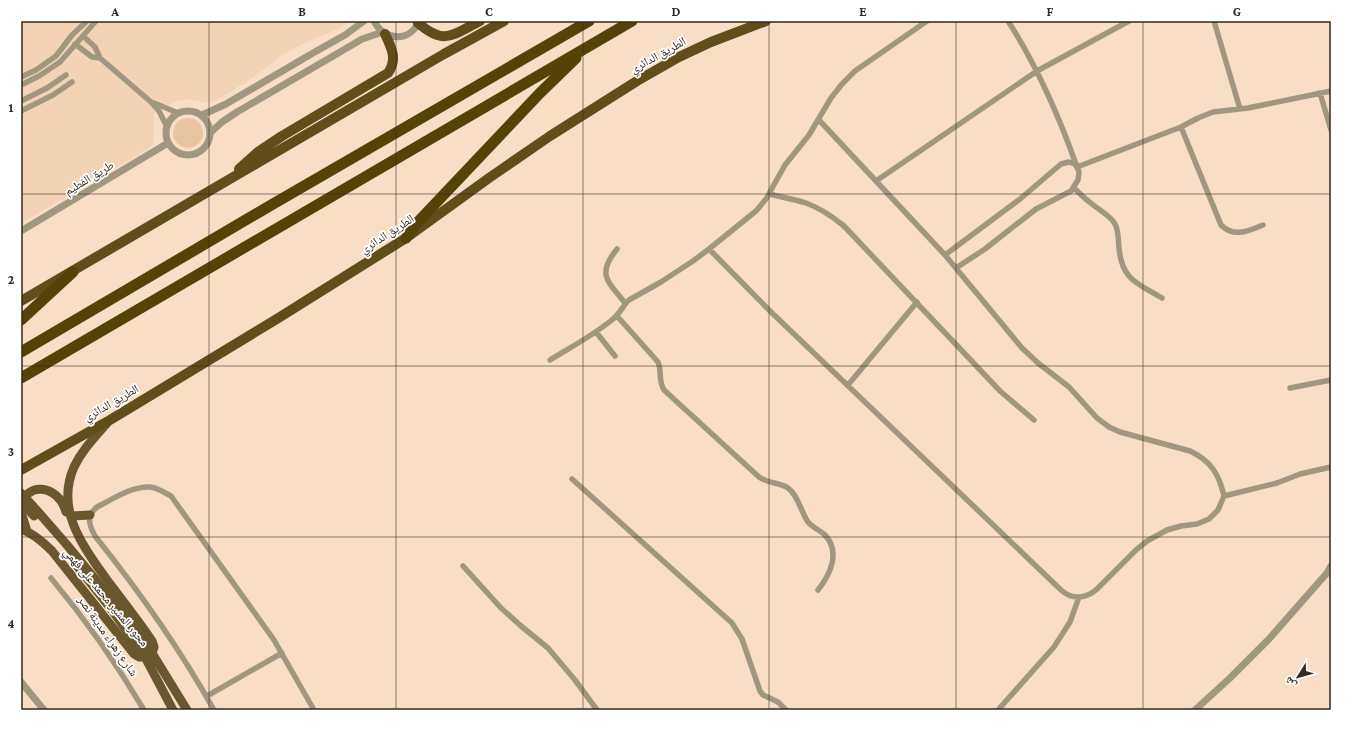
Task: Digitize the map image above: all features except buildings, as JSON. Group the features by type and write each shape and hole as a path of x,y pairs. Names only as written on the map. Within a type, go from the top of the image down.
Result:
{"highway":[{"path":"419,22 432,34 439,37 446,37 480,21"},
{"path":"21,301 444,54 504,21"},
{"path":"21,352 589,21"},
{"path":"21,378 632,21"},
{"name":"الطريق الدائري","path":"21,470 110,420 280,317 406,238 550,136 637,81 679,57 706,44 766,21"},
{"path":"227,181 269,144 388,73 392,68 394,56 384,33"},
{"path":"406,238 416,224 540,93 591,44"},
{"path":"21,320 73,272"}],"main road":[{"name":"محور المشير محمد على فهمي","path":"24,530 44,544 58,558 134,654 139,657 148,655 154,647 152,641 84,548 71,516 68,503 68,491 74,467 88,445 110,420"},
{"path":"24,530 21,511 23,500 31,492 41,489 52,491 60,498 72,534 84,548"},
{"path":"21,493 93,575 122,612 148,655"},
{"path":"21,502 58,542 148,655"},
{"path":"71,516 90,515"},
{"name":"محور المشير محمد على فهمي","path":"148,655 173,710"},
{"name":"محور المشير محمد على فهمي","path":"148,655 187,710"}],"street":[{"path":"21,77 56,56 72,35 87,21"},
{"path":"21,85 48,71 65,57 96,21"},
{"path":"202,115 226,104 313,52 345,35 364,21"},
{"path":"374,21 377,27 384,33 398,37 404,36 415,29 419,22"},
{"path":"550,360 596,332 617,316 625,303 678,272 710,249 756,211 769,194 785,165 819,120 831,98 848,77 927,21"},
{"path":"956,268 990,245 1036,209 1074,188 1079,176 1079,172 1059,118 1037,71 1008,21"},
{"path":"876,180 1037,71 1129,21"},
{"path":"1214,21 1240,109"},
{"path":"210,133 222,122 237,112 352,44 369,36 384,33"},
{"path":"83,36 95,47 100,54 100,58"},
{"path":"75,44 92,57 100,58 151,102 159,111 167,126"},
{"path":"44,64 48,71"},
{"path":"21,101 47,88 66,75"},
{"path":"21,111 62,90 72,82"},
{"path":"1077,167 1181,127 1213,112 1240,109 1331,91"},
{"path":"1320,93 1331,130"},
{"path":"151,102 178,113"},
{"path":"190,110 202,115 208,123 210,133 209,141 204,148 197,153 189,155 181,154 174,150 168,143 166,133 167,126 173,116 190,110"},
{"path":"710,249 770,311 1067,595 1079,598 1087,596 1094,592 1136,550 1154,536 1174,528 1197,524 1209,519 1218,510 1224,496 1221,483 1216,472 1204,460 1190,451 1120,432 1109,427 1097,418 1068,387 1022,348 945,255 819,120"},
{"path":"1181,127 1221,225 1227,230 1239,233 1246,232 1263,225"},
{"name":"طريق الفطيم","path":"21,231 168,143"},
{"path":"945,255 1020,199 1061,164 1068,162 1075,164 1077,167"},
{"path":"1074,188 1115,224 1121,262 1128,275 1136,282 1162,298"},
{"path":"769,194 806,203 836,219 852,233 1000,390 1034,420"},
{"path":"617,249 607,262 606,273 610,284 625,303"},
{"path":"848,385 917,302"},
{"path":"617,316 658,362 660,367 661,384 664,390 759,477 767,482 784,486 790,490 795,496 809,522 827,538 833,550 833,559 826,579 818,590"},
{"path":"596,332 615,356"},
{"path":"1290,388 1331,380"},
{"path":"1224,496 1277,483 1300,474 1331,467"},
{"path":"572,479 732,623 742,639 760,691 763,695 778,702 786,710"},
{"path":"214,710 207,696 137,589 90,528 90,515 97,507 129,491 150,487 161,490 171,496 274,640 314,710"},
{"path":"463,566 502,608 548,648 575,680 596,710"},
{"path":"1195,710 1269,639 1327,573 1331,566"},
{"name":"شارع زهراء مدينة نصر","path":"51,578 69,599 104,647 144,710"},
{"path":"998,710 1054,647 1070,622 1079,598"},
{"path":"207,696 282,653"},
{"path":"21,682 44,710"}],"shaded area":[{"path":"21,21 351,21 340,28 300,45 283,55 248,81 218,99 210,102 189,99 173,102 154,114 154,142 150,147 21,223"},
{"path":"188,118 199,122 203,133 199,144 188,148 177,144 173,133 177,122"}]}
